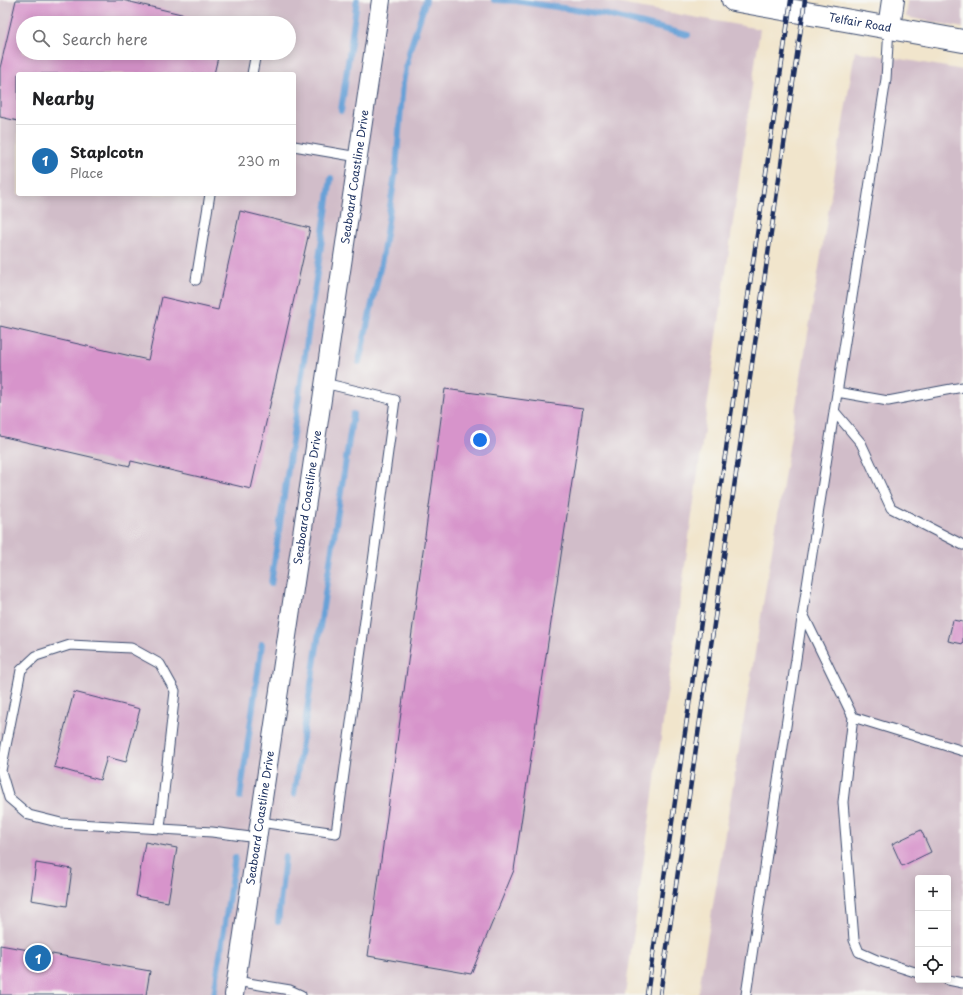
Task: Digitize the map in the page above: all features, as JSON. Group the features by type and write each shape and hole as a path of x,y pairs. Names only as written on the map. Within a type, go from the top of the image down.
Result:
{"street":[{"name":"Seaboard Coastline Drive","path":"235,988 381,0"},
{"name":"Telfair Road","path":"733,0 963,41"},
{"path":"889,27 893,0"}],"lane":[{"path":"746,995 836,392 886,79 889,27"},
{"path":"252,72 255,60"},
{"path":"296,146 358,157"},
{"path":"196,280 210,196"},
{"path":"160,828 175,691 160,664 131,648 70,645 36,656 21,670 1,771 9,798 29,815 61,823 212,832 259,830 336,833 395,400 324,383"},
{"path":"836,392 888,401 963,388"},
{"path":"834,411 861,443 891,508 963,545"},
{"path":"803,614 852,717 843,802 854,940 859,952 877,960 915,971"},
{"path":"852,717 963,751"},
{"path":"951,981 963,983"},
{"path":"235,988 290,990 301,995"}],"shaded area":[{"path":"0,0 599,0 760,29 625,995 0,995"},
{"path":"908,0 963,0 963,28 906,17"},
{"path":"855,51 963,70 963,995 698,995"}],"building":[{"path":"16,0 122,0 190,16 16,16 16,60 217,60 214,72 16,72 16,121 0,117 0,68"},
{"path":"240,211 310,228 251,489 131,461 130,466 0,436 0,326 148,360 162,297 218,310"},
{"path":"445,389 583,408 514,870 471,974 368,956"},
{"path":"953,620 963,622 963,644 948,641"},
{"path":"74,692 140,709 126,762 107,757 100,780 54,767"},
{"path":"921,830 931,852 902,866 892,844"},
{"path":"145,842 177,848 168,902 136,896"},
{"path":"36,863 72,869 67,906 31,900"},
{"path":"0,945 150,971 146,995 0,995"}],"waterway":[{"path":"341,111 357,0"},
{"path":"359,362 382,259 396,169 403,82 410,49 426,0"},
{"path":"494,0 516,1 603,14 688,35"},
{"path":"271,584 331,178"},
{"path":"294,794 353,414"},
{"path":"240,797 262,644"},
{"path":"278,922 285,856"},
{"path":"214,995 235,857"}],"railway":[{"path":"647,995 791,0"},
{"path":"660,995 805,0"}],"place":[{"name":"Staplcotn","path":"38,958"}]}
